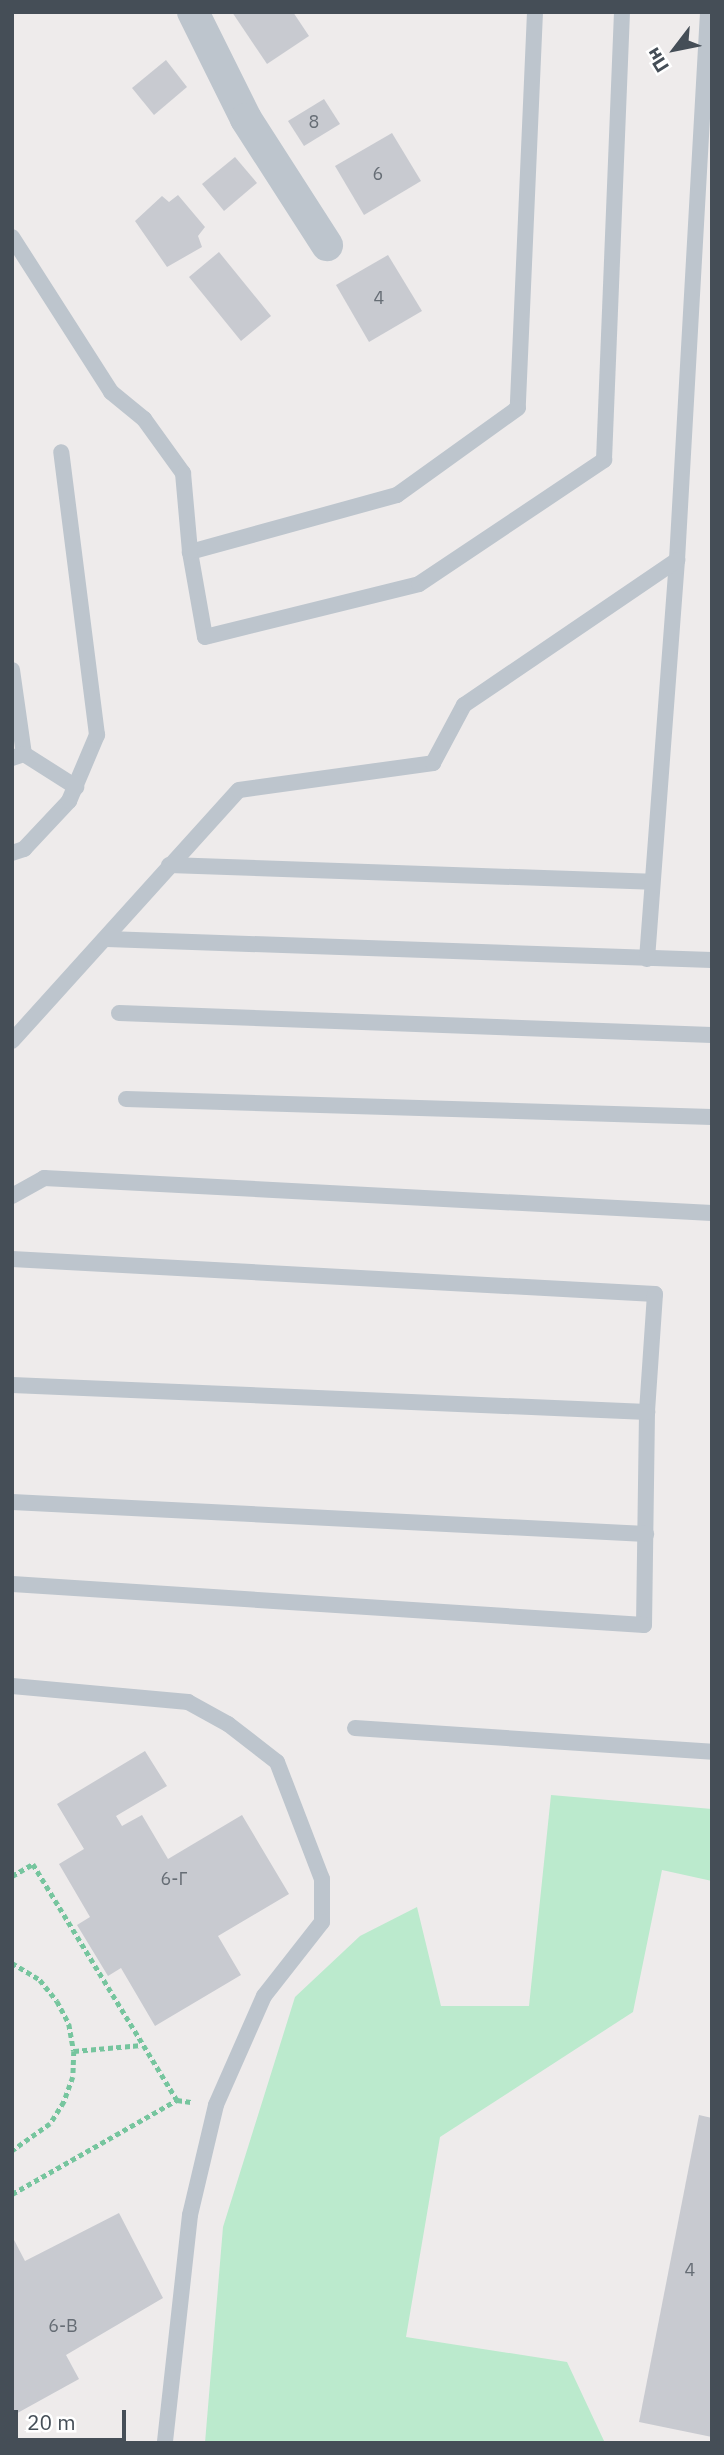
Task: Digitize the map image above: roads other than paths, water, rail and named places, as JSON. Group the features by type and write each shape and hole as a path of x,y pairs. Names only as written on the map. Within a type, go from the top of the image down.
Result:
{"street":[{"path":"193,12 246,119 327,245"}],"lane":[{"path":"190,552 397,495 517,408 535,12"},
{"path":"12,237 111,392 144,419 183,473 190,552 205,637 419,584 604,460 622,12"},
{"path":"647,959 677,560 708,12"},
{"path":"12,853 24,849 69,802 97,735 61,453"},
{"path":"12,1041 239,790 433,763 464,705 677,560"},
{"path":"12,670 18,756 76,787"},
{"path":"169,865 652,881"},
{"path":"107,939 712,960"},
{"path":"119,1013 712,1035"},
{"path":"126,1098 712,1117"},
{"path":"12,1196 44,1178 712,1213"},
{"path":"12,1259 655,1294 648,1412 644,1625 12,1584"},
{"path":"12,1385 648,1412"},
{"path":"12,1502 646,1534"},
{"path":"12,1686 188,1702 228,1724 277,1762 322,1879 322,1922 264,1996 216,2105 190,2215 165,2443"},
{"path":"355,1728 712,1752"}]}
